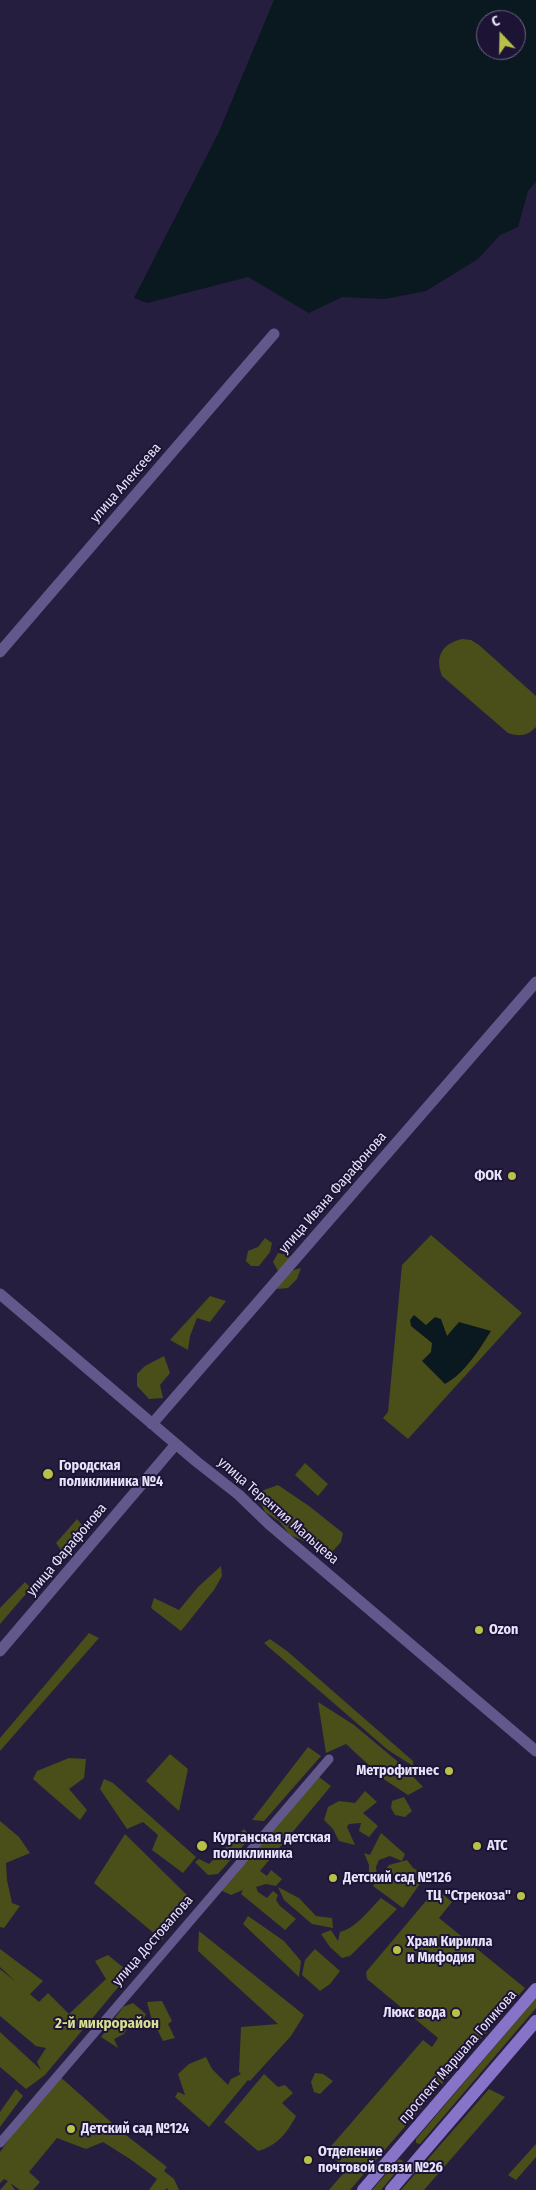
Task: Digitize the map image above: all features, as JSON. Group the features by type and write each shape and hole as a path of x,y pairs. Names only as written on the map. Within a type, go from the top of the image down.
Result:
{"main road":[{"name":"проспект Маршала Голикова","path":"363,2190 536,1989"},
{"path":"390,2190 536,2021"},
{"path":"401,2146 417,2160"}],"street":[{"name":"улица Алексеева","path":"0,652 274,334"},
{"name":"улица Ивана Фарафонова","path":"152,1424 536,982"},
{"name":"улица Терентия Мальцева","path":"0,1294 152,1424 239,1495 269,1524 536,1751"},
{"name":"улица Фарафонова","path":"0,1651 176,1444"},
{"name":"улица Достовалова","path":"0,2143 329,1758"}],"green space":[{"path":"462,639 471,640 479,645 536,696 536,727 533,730 523,735 508,733 442,676 439,663 442,652 449,644"},
{"path":"431,1235 522,1313 408,1439 383,1418 388,1412 402,1265"},
{"path":"265,1238 272,1243 270,1252 259,1266 251,1266 246,1261 248,1251 258,1247"},
{"path":"278,1253 295,1257 290,1271 301,1268 297,1279 288,1288 277,1289 282,1278 273,1262"},
{"path":"210,1296 226,1301 210,1322 197,1318 190,1336 188,1350 170,1340"},
{"path":"164,1356 170,1373 160,1385 163,1398 149,1399 137,1386 137,1374 145,1366"},
{"path":"305,1463 328,1484 318,1496 295,1475"},
{"path":"278,1485 309,1506 343,1533 341,1542 331,1553 290,1535 279,1521 265,1512 256,1493"},
{"path":"77,1519 83,1526 61,1550 56,1543"},
{"path":"221,1566 222,1576 214,1590 181,1631 151,1608 154,1598 179,1610 198,1587"},
{"path":"25,1582 31,1588 0,1624 0,1608"},
{"path":"89,1633 99,1638 0,1751 0,1738"},
{"path":"270,1639 287,1651 413,1761 413,1766 388,1750 264,1643"},
{"path":"318,1702 354,1725 403,1766 423,1787 408,1795 385,1780 346,1744 326,1753"},
{"path":"308,1747 321,1756 264,1821 252,1820"},
{"path":"170,1754 188,1769 179,1811 146,1781"},
{"path":"69,1758 86,1759 84,1778 69,1789 87,1810 80,1820 33,1779 37,1771"},
{"path":"315,1774 331,1786 260,1871 267,1876 271,1870 282,1879 276,1886 266,1884 256,1887 258,1892 267,1898 273,1891 278,1895 276,1900 280,1906 296,1919 285,1930 241,1894 243,1890 231,1895 218,1889"},
{"path":"104,1779 113,1783 196,1857 183,1873 152,1850 158,1835 143,1822 127,1829 100,1789"},
{"path":"365,1791 377,1802 363,1813 378,1826 369,1837 359,1831 361,1823 349,1824 347,1827 355,1845 339,1841 333,1829 324,1820 328,1807 339,1801 355,1803"},
{"path":"404,1797 412,1811 405,1817 395,1815 391,1808 392,1801"},
{"path":"0,1821 19,1837 30,1853 6,1863 7,1880 12,1903 20,1906 4,1928 0,1927"},
{"path":"244,1829 251,1837 218,1874 208,1875 195,1862 199,1859 209,1864"},
{"path":"381,1833 405,1854 402,1861 390,1856 379,1860 376,1867 377,1877 369,1876 369,1865 364,1853 370,1855"},
{"path":"125,1834 193,1901 162,1940 94,1883"},
{"path":"407,1860 413,1868 426,1875 403,1908 373,1886 389,1865"},
{"path":"278,1887 299,1898 316,1916 332,1918 333,1928 312,1924 284,1900"},
{"path":"440,1892 452,1902 439,1918 525,1988 350,2190 329,2190 347,2169 326,2152 423,2040 432,2047 438,2038 367,1979 366,1972 431,1895"},
{"path":"381,1898 397,1909 350,1956 342,1958 330,1947 321,1934 331,1930 338,1941 340,1932 357,1923"},
{"path":"248,1916 284,1941 301,1961 299,1977 243,1924"},
{"path":"199,1931 304,2015 291,2036 250,2081 248,2080 209,2127 175,2097 178,2092 185,2095 178,2074 189,2064 206,2057 212,2069 228,2085 231,2079 241,2074 239,2072 241,2027 278,2024 198,1951"},
{"path":"0,1949 43,1981 30,1994 39,2002 48,1993 69,2014 106,1979 95,1961 108,1955 130,1973 45,2075 26,2089 0,2067 0,2032 41,2070 37,2062 46,2048 36,2046 0,2016 0,1969 16,1982 0,1967"},
{"path":"315,1949 340,1971 330,1984 320,1991 302,1975 305,1960"},
{"path":"536,1998 536,2008 420,2144 416,2143 416,2139"},
{"path":"162,2001 172,2021 168,2024 175,2038 163,2041 151,2017 147,2002"},
{"path":"133,2003 146,2014 142,2023 133,2019 124,2034 114,2039 118,2048 101,2037 123,2007"},
{"path":"56,2073 122,2132 167,2167 164,2171 174,2179 179,2190 168,2190 167,2188 165,2190 149,2190 157,2179 103,2142 86,2149 57,2138 29,2172 40,2182 33,2190 20,2190 10,2183 15,2190 0,2190 8,2181 4,2179 0,2183 0,2152"},
{"path":"315,2073 323,2074 333,2081 320,2094 314,2092 311,2082"},
{"path":"264,2074 278,2087 285,2085 293,2093 282,2103 296,2116 281,2138 271,2146 258,2151 224,2122"},
{"path":"16,2089 23,2096 0,2127 0,2112"},
{"path":"489,2089 505,2097 424,2190 401,2190"},
{"path":"536,2144 536,2157 516,2180 508,2175"},
{"path":"399,2159 403,2161 402,2165 381,2190 372,2190"}],"shaded area":[{"path":"274,0 536,0 536,182 528,191 518,227 500,235 478,259 426,291 385,299 342,297 309,313 248,277 147,303 134,298 218,134"},
{"path":"414,1315 426,1325 435,1317 441,1319 447,1336 459,1322 491,1331 459,1374 445,1384 422,1361 431,1352 432,1343 411,1326 410,1320"}],"place":[{"name":"ФОК","path":"512,1176"},
{"name":"Городская поликлиника №4","path":"48,1474"},
{"name":"Ozon","path":"479,1630"},
{"name":"Метрофитнес","path":"449,1771"},
{"name":"Курганская детская поликлиника","path":"202,1846"},
{"name":"АТС","path":"477,1846"},
{"name":"Детский сад №126","path":"333,1878"},
{"name":"ТЦ \"Стрекоза\"","path":"521,1896"},
{"name":"Храм Кирилла и Мифодия","path":"397,1950"},
{"name":"Люкс вода","path":"456,2013"},
{"name":"Детский сад №124","path":"71,2129"},
{"name":"Отделение почтовой связи №26","path":"308,2160"}],"district":[{"name":"2-й микрорайон","path":"107,2024"}]}
